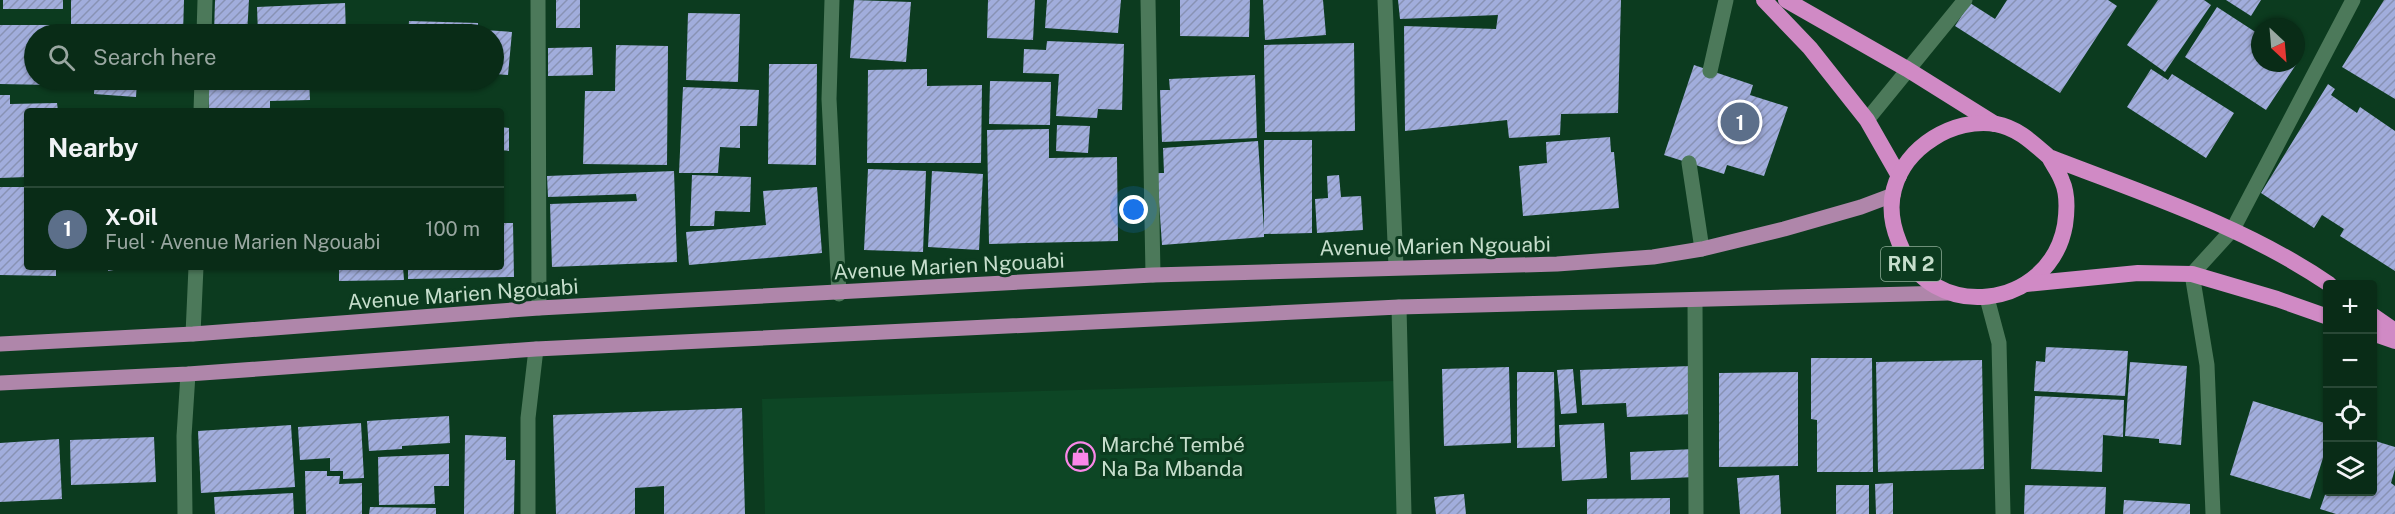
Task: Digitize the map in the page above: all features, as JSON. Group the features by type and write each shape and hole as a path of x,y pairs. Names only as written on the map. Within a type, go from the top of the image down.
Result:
{"highway":[{"path":"1764,0 1810,48 1867,120 1899,176"},
{"name":"RN 2","path":"1786,0 1907,69 1995,124 2025,135 2049,157 2063,182 2067,210 2062,239 2048,265 2026,284"},
{"name":"RN 2","path":"1995,124 1956,126 1922,144 1899,176 1893,195 1893,226 1903,255 1923,278 1950,293 1988,298 2026,284 2138,273 2192,274 2323,314"},
{"name":"RN 2","path":"2049,157 2233,229 2323,281"},
{"path":"2377,318 2395,331"},
{"path":"2376,334 2395,341"}],"main road":[{"name":"Avenue Marien Ngouabi","path":"0,344 193,334 539,308 839,294 1153,275 1557,264 1653,257 1702,249 1795,226 1893,195"},
{"path":"0,383 188,374 536,349 1399,308 1950,293"}],"street":[{"path":"204,24 205,0"},
{"path":"538,0 539,308"},
{"path":"831,0 830,99 839,294"},
{"path":"1148,0 1153,275"},
{"path":"1385,0 1396,267"},
{"path":"1710,71 1726,0"},
{"path":"1867,120 1965,0"},
{"path":"2213,514 2207,365 2192,274 2233,229 2353,0"},
{"path":"201,108 202,90"},
{"path":"1689,163 1702,249"},
{"path":"193,334 196,270"},
{"path":"1988,298 1999,343 2004,514"},
{"path":"1695,301 1696,514"},
{"path":"1399,308 1404,514"},
{"path":"528,514 528,418 536,349"},
{"path":"185,514 184,436 188,374"}],"shaded area":[{"name":"Marché Tembé Na Ba Mbanda","path":"1394,381 1398,514 765,514 762,399"}],"building":[{"path":"3,0 63,0 63,9 3,9"},
{"path":"71,0 184,0 183,24 71,24"},
{"path":"215,0 249,0 248,24 214,24"},
{"path":"556,0 580,0 580,28 556,28"},
{"path":"854,0 911,2 906,62 850,58"},
{"path":"988,0 1035,0 1033,40 987,38"},
{"path":"1047,0 1121,0 1118,33 1045,28"},
{"path":"1180,0 1250,0 1249,37 1180,36"},
{"path":"1263,0 1323,0 1326,35 1265,40"},
{"path":"1398,0 1621,0 1618,113 1561,114 1560,135 1509,138 1507,120 1405,131 1404,26 1496,29 1498,15 1400,19"},
{"path":"2007,0 2108,0 2117,6 2060,93 1955,26 1970,3 1995,19"},
{"path":"2158,0 2204,0 2211,5 2165,72 2127,45"},
{"path":"2226,0 2261,0 2251,16"},
{"path":"2384,0 2395,0 2395,99 2342,67"},
{"path":"345,3 346,24 258,24 257,7"},
{"path":"2217,7 2251,29 2251,72 2291,72 2266,110 2185,57"},
{"path":"688,13 740,14 738,82 686,80"},
{"path":"409,21 478,23 478,24 409,24"},
{"path":"0,25 24,25 24,84 0,84"},
{"path":"504,31 512,32 508,75 504,75"},
{"path":"1047,41 1124,44 1122,110 1098,109 1097,118 1056,116 1059,74 1023,73 1024,49 1046,50"},
{"path":"1354,43 1355,131 1265,132 1264,45"},
{"path":"616,45 668,46 667,165 583,164 585,91 615,91"},
{"path":"592,47 593,75 548,76 548,48"},
{"path":"769,64 817,64 816,165 768,164"},
{"path":"1694,65 1753,85 1750,95 1788,107 1764,176 1727,165 1724,174 1664,155"},
{"path":"927,69 927,86 982,85 981,163 867,163 868,70"},
{"path":"2151,69 2168,80 2172,74 2234,113 2206,158 2127,107"},
{"path":"1255,75 1257,138 1162,142 1160,90 1170,90 1169,79"},
{"path":"990,81 1051,82 1050,125 989,124"},
{"path":"2328,84 2335,89 2331,95 2357,113 2360,107 2395,131 2395,271 2340,236 2344,229 2322,215 2314,228 2261,193"},
{"path":"683,87 759,90 757,126 740,126 740,148 720,147 718,173 679,173"},
{"path":"94,90 136,90 136,97 94,94"},
{"path":"208,90 310,90 310,100 270,101 270,108 209,108"},
{"path":"0,95 10,95 10,104 57,103 58,108 24,108 24,177 0,178"},
{"path":"1057,125 1090,126 1088,153 1056,151"},
{"path":"504,127 509,128 509,151 504,150"},
{"path":"1049,129 1049,158 1117,157 1118,241 989,244 987,130"},
{"path":"1610,137 1611,152 1614,152 1619,208 1523,216 1519,166 1547,163 1546,142"},
{"path":"1264,140 1312,140 1312,233 1264,234 1264,237 1162,245 1157,173 1164,173 1163,148 1258,141 1264,230"},
{"path":"868,169 926,171 923,252 864,250"},
{"path":"674,171 677,262 552,267 550,204 637,201 636,194 548,197 547,176"},
{"path":"932,171 983,174 979,250 928,247"},
{"path":"692,175 751,177 750,212 715,211 714,226 690,226"},
{"path":"1339,175 1341,197 1361,196 1363,230 1317,233 1315,199 1328,198 1327,176"},
{"path":"0,187 24,187 24,270 56,270 56,276 0,275"},
{"path":"817,187 822,253 689,265 686,232 766,225 763,191"},
{"path":"504,223 513,223 514,277 408,279 408,270 504,270"},
{"path":"339,270 403,270 404,280 339,281"},
{"path":"2046,347 2128,351 2125,396 2034,391 2036,361 2045,362"},
{"path":"1811,358 1872,358 1873,472 1817,472 1817,420 1811,419"},
{"path":"1982,360 1984,469 1878,472 1876,362"},
{"path":"2130,362 2187,366 2181,445 2159,443 2159,439 2125,436"},
{"path":"1691,366 1694,414 1627,417 1626,403 1582,405 1580,370"},
{"path":"1509,367 1511,443 1444,446 1442,369"},
{"path":"1573,369 1577,413 1561,414 1557,370"},
{"path":"1517,372 1554,372 1555,447 1517,448"},
{"path":"1798,372 1798,466 1719,467 1719,373"},
{"path":"2035,396 2124,400 2123,437 2103,435 2102,472 2031,469"},
{"path":"2253,401 2323,422 2323,458 2310,499 2230,475"},
{"path":"742,408 745,514 664,514 664,486 635,488 635,514 556,514 553,415"},
{"path":"449,416 450,443 369,451 367,421"},
{"path":"361,423 364,478 343,479 343,471 330,471 330,458 300,460 298,427"},
{"path":"1604,423 1607,478 1562,481 1559,425"},
{"path":"291,425 295,487 201,493 198,431"},
{"path":"465,435 506,437 506,460 515,460 514,514 464,514"},
{"path":"154,437 156,482 71,485 70,440"},
{"path":"59,439 62,499 0,502 0,443"},
{"path":"2377,442 2395,447 2395,469 2391,483 2395,486 2395,514 2336,514 2320,509 2325,496 2377,496"},
{"path":"1694,449 1695,477 1631,480 1630,452"},
{"path":"449,454 449,486 434,486 435,504 379,505 378,457"},
{"path":"305,471 327,471 327,476 340,476 339,484 362,483 362,514 306,514"},
{"path":"1779,475 1781,514 1740,514 1737,478"},
{"path":"1893,483 1893,514 1876,514 1875,484"},
{"path":"1836,485 1869,485 1869,514 1836,514"},
{"path":"2025,485 2106,487 2105,514 2024,514"},
{"path":"293,493 294,514 215,514 214,497"},
{"path":"1464,494 1466,514 1436,514 1434,497"},
{"path":"1670,498 1670,514 1587,514 1587,499"},
{"path":"2124,500 2190,504 2190,514 2123,514"},
{"path":"370,507 436,508 436,514 369,514"}],"place":[{"name":"X-Oil","path":"1740,122"},
{"name":"Marché Tembé Na Ba Mbanda","path":"1080,456"}]}
